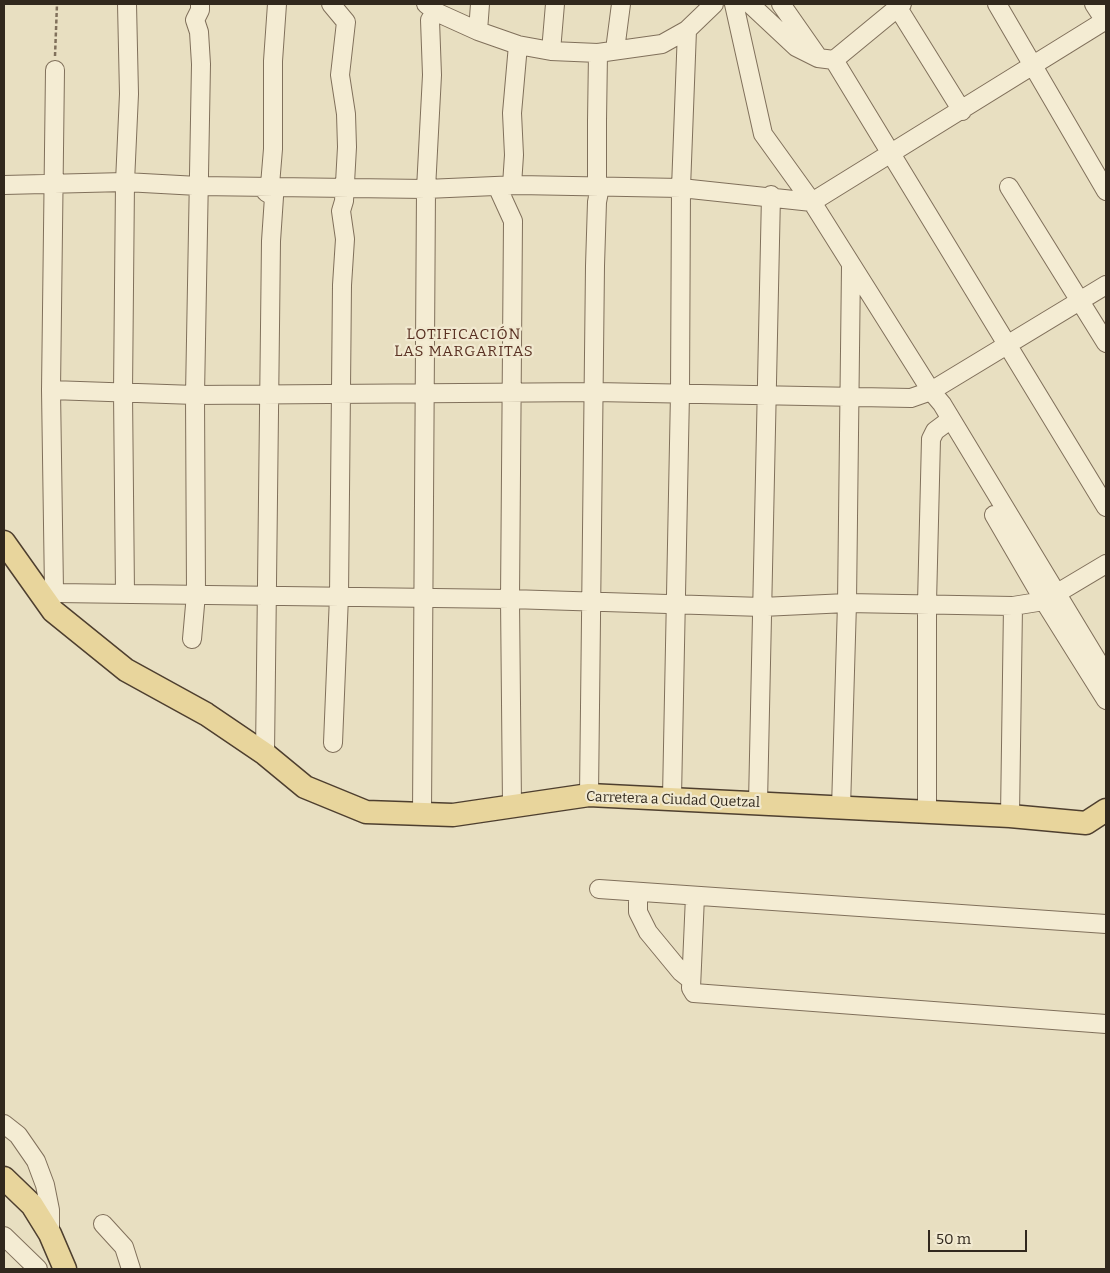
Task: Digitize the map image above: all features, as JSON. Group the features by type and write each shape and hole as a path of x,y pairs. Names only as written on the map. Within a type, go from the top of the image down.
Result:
{"main road":[{"name":"Carretera a Ciudad Quetzal","path":"4,542 53,611 126,670 206,714 265,754 305,787 366,812 453,816 589,794 1010,816 1086,823 1106,810"},
{"path":"4,1178 32,1205 50,1234 65,1269"}],"street":[{"path":"125,594 123,392 129,94 127,4"},
{"path":"192,639 196,594 195,394 201,64 199,32 195,20 200,10 200,4"},
{"path":"265,754 270,241 274,197 266,192 270,185 274,127 273,61 277,4"},
{"path":"330,4 346,22 340,75 346,122 344,201 340,211 345,239 342,285 339,596 332,743"},
{"path":"478,31 480,4"},
{"path":"551,51 555,4"},
{"path":"589,794 595,392 594,266 596,202 600,187 597,178 597,159 607,51 621,4"},
{"path":"422,814 426,189 432,75 431,8 478,31 518,45 551,51 607,51 662,44 687,30 714,4"},
{"path":"734,4 764,134 812,202 931,391 932,408 946,422 1104,686"},
{"path":"750,4 796,47 826,59"},
{"path":"781,4 826,59 892,153 1106,506"},
{"path":"997,4 1106,191"},
{"path":"4,185 126,182 198,186 270,185 426,189 505,186 681,188 771,196 812,202 1106,21 1094,4"},
{"path":"826,59 900,6 962,111"},
{"path":"672,797 680,393 681,188 687,30"},
{"path":"512,806 510,599 513,221 505,186 514,155 512,113 518,45"},
{"path":"55,70 51,390 54,590 60,595 339,596 762,607 847,603 1013,606 1050,598 1106,564"},
{"path":"1009,187 1106,343"},
{"path":"758,803 771,196"},
{"path":"841,808 847,603 851,266"},
{"path":"51,390 195,394 595,392 911,398 931,391 1106,285"},
{"path":"927,813 927,603 931,439 934,430 946,422"},
{"path":"1010,816 1013,606"},
{"path":"599,889 1106,924"},
{"path":"638,892 638,912 648,932 691,980"},
{"path":"695,896 691,980 694,993 1106,1024"},
{"path":"4,1124 18,1135 36,1161 47,1193 50,1234"},
{"path":"103,1224 124,1247 131,1269"},
{"path":"4,1236 38,1269"}],"path":[{"path":"55,70 57,4"}],"district":[{"name":"LOTIFICACIÓN LAS MARGARITAS","path":"464,344"}]}
